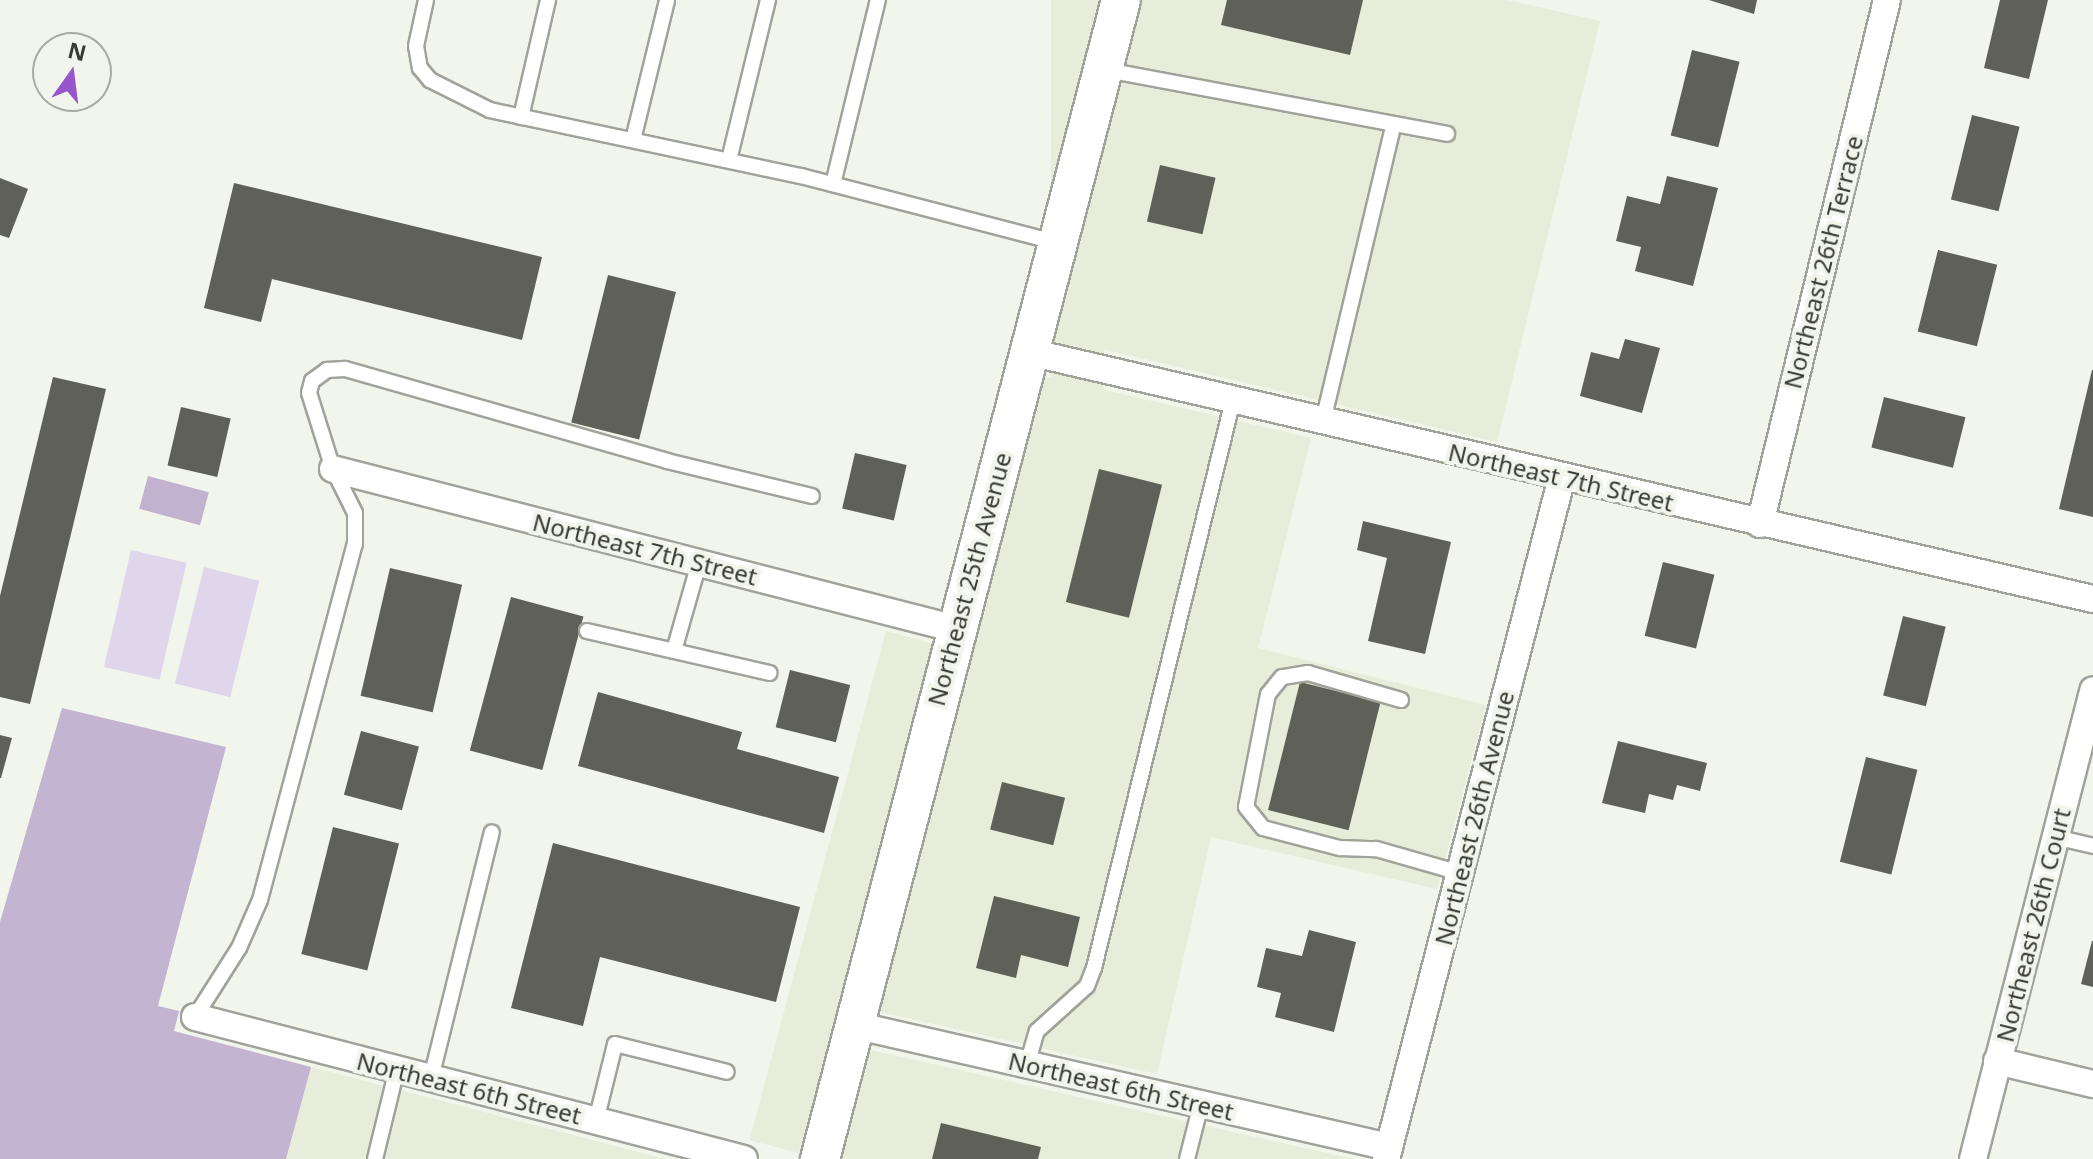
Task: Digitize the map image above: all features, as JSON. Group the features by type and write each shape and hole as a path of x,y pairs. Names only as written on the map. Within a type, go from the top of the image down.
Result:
{"main road":[{"name":"Northeast 25th Avenue","path":"820,1159 1121,0"}],"street":[{"name":"Northeast 26th Terrace","path":"1760,524 1887,0"},
{"name":"Northeast 7th Street","path":"1029,352 2093,599"},
{"name":"Northeast 7th Street","path":"333,469 956,629"},
{"name":"Northeast 26th Avenue","path":"1388,1153 1562,477"},
{"name":"Northeast 26th Court","path":"1973,1159 2093,690"},
{"name":"Northeast 6th Street","path":"195,1017 744,1159"},
{"name":"Northeast 6th Street","path":"854,1025 1201,1104 1388,1153"},
{"path":"1997,1061 2093,1084"}],"lane":[{"path":"426,0 416,46 420,68 430,80 490,110 833,184 1058,243"},
{"path":"521,117 548,0"},
{"path":"633,140 667,0"},
{"path":"729,160 768,0"},
{"path":"833,184 878,0"},
{"path":"1103,69 1447,134"},
{"path":"1323,421 1394,124"},
{"path":"195,1017 239,948 260,900 350,567 357,530 355,513 333,469 309,393 312,381 327,370 345,369 667,461 812,496"},
{"path":"1027,1065 1037,1031 1087,986 1094,968 1233,400"},
{"path":"674,651 699,563"},
{"path":"587,631 769,673"},
{"path":"1401,700 1308,673 1282,677 1268,694 1246,807 1263,828 1340,848 1376,849 1460,873"},
{"path":"431,1078 492,832"},
{"path":"2055,837 2093,846"},
{"path":"596,1121 615,1044 727,1072"},
{"path":"375,1159 397,1069"},
{"path":"1187,1159 1201,1104"}],"shaded area":[{"path":"1051,0 1104,0 1104,613 1051,613"},
{"path":"1139,0 1507,0 1600,21 1497,442 1051,337"},
{"path":"1041,375 1311,438 1258,648 1486,705 1437,889 1211,837 1157,1074 876,1011"},
{"path":"148,476 209,492 200,525 139,509"},
{"path":"131,550 187,563 160,680 104,667"},
{"path":"204,567 259,581 230,697 175,683"},
{"path":"886,631 935,644 799,1153 750,1140"},
{"path":"62,708 226,747 158,1006 179,1011 174,1031 311,1067 286,1159 0,1159 0,922"},
{"path":"866,1049 1353,1159 838,1159"},
{"path":"311,1067 665,1159 286,1159"}],"building":[{"path":"1227,0 1363,0 1350,55 1221,25"},
{"path":"1709,0 1757,0 1754,14"},
{"path":"2000,0 2048,0 2029,79 1984,68"},
{"path":"1692,50 1740,62 1718,147 1671,135"},
{"path":"1972,115 2020,127 1998,211 1951,199"},
{"path":"1160,165 1216,178 1202,234 1147,222"},
{"path":"1667,176 1718,188 1693,286 1635,271 1641,247 1616,241 1627,196 1660,204"},
{"path":"0,178 28,189 9,238 0,235"},
{"path":"234,183 542,257 522,340 272,279 261,322 204,308"},
{"path":"1938,250 1997,265 1977,346 1918,332"},
{"path":"608,275 676,292 639,439 571,422"},
{"path":"1625,339 1660,348 1642,413 1580,396 1591,352 1619,359"},
{"path":"2093,370 2093,517 2059,509"},
{"path":"53,377 106,389 30,704 0,697 0,596"},
{"path":"1884,397 1966,417 1953,468 1871,447"},
{"path":"181,407 231,418 217,477 168,465"},
{"path":"855,453 907,465 894,520 842,509"},
{"path":"1099,469 1162,485 1129,618 1066,602"},
{"path":"1363,521 1451,542 1425,654 1368,641 1387,558 1357,550"},
{"path":"1663,562 1714,575 1696,649 1645,636"},
{"path":"390,568 462,585 433,712 361,696"},
{"path":"511,597 583,616 542,770 470,751"},
{"path":"1903,616 1946,627 1926,706 1883,696"},
{"path":"790,670 850,685 836,742 776,727"},
{"path":"1300,682 1381,702 1349,830 1268,810"},
{"path":"598,692 742,732 737,749 839,777 824,833 578,766"},
{"path":"361,731 419,747 402,810 344,795"},
{"path":"0,735 12,738 1,778 0,778"},
{"path":"1618,741 1707,763 1700,791 1677,785 1673,800 1649,794 1645,813 1602,803"},
{"path":"1866,757 1917,770 1891,875 1840,862"},
{"path":"1002,782 1065,798 1053,845 990,830"},
{"path":"333,827 399,843 367,971 301,954"},
{"path":"553,843 800,907 776,1002 600,957 583,1026 511,1008"},
{"path":"994,896 1080,917 1068,967 1021,955 1016,978 976,968"},
{"path":"1309,930 1356,942 1334,1032 1275,1017 1281,993 1257,987 1266,948 1302,956"},
{"path":"2093,941 2093,987 2081,984"},
{"path":"941,1123 1041,1147 1038,1159 932,1159"}]}
